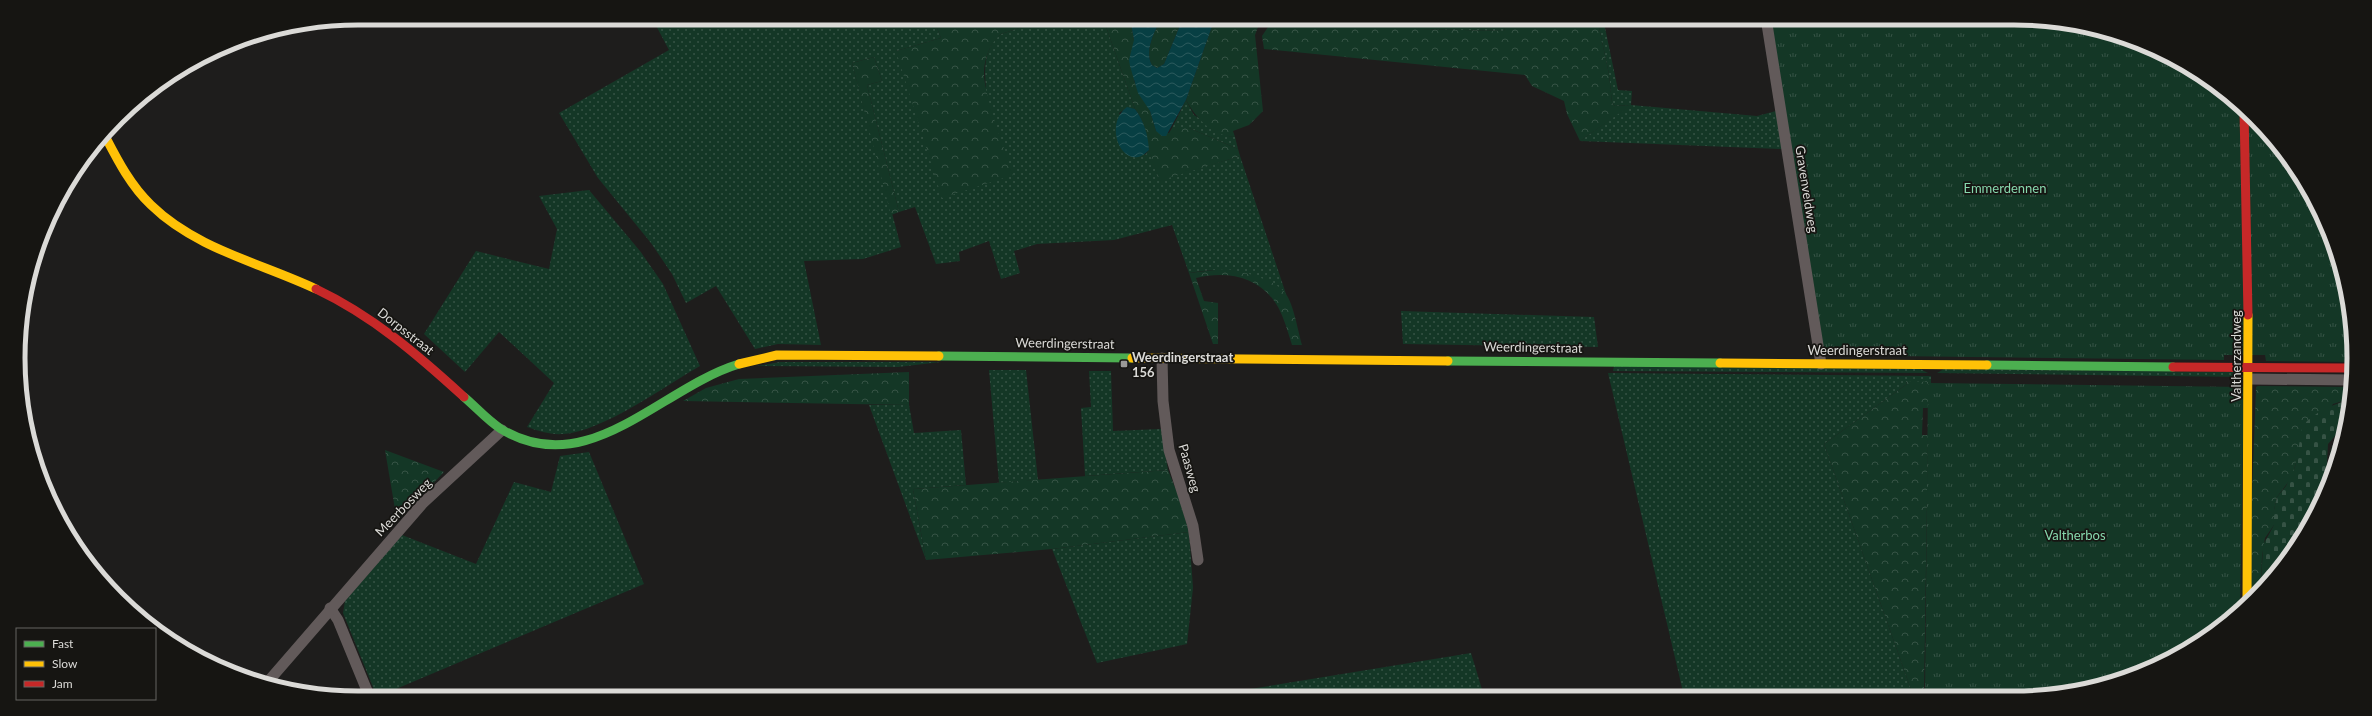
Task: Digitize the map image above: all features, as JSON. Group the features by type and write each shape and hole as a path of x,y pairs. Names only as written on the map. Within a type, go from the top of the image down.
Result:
{"main road":[{"name":"Valtherzandweg","path":"2244,118 2249,367 2247,595"},
{"name":"Dorpsstraat","path":"107,139 130,180 143,197 160,213 192,235 315,289 364,315 405,345 502,430 527,440 545,444 562,445 582,442 614,430 714,373"},
{"name":"Weerdingerstraat","path":"714,373 740,364 777,355 2347,368"}],"street":[{"name":"Gravenveldweg","path":"1767,25 1821,364"},
{"name":"Paasweg","path":"1162,358 1163,401 1169,450 1193,526 1198,560"},
{"path":"2249,379 2346,380"},
{"name":"Meerbosweg","path":"270,679 330,608 423,503 502,430"},
{"path":"330,608 338,620 367,691"}],"green space":[{"path":"656,25 936,25 941,38 896,51 986,88 986,59 991,45 1001,34 1029,25 1105,25 1135,109 1127,108 1119,113 1145,155 1149,150 1159,180 1240,156 1286,294 1262,280 1240,272 1216,270 1189,273 1172,225 1114,240 1037,244 1014,251 1020,273 1001,279 989,241 959,252 960,261 936,264 915,207 899,212 867,85 882,81 874,57 852,63 901,247 863,259 804,261 821,345 778,344 755,349 716,286 686,303 672,274 651,243 598,178 559,113 669,50"},
{"path":"936,25 1029,25 1001,34 988,52 985,62 984,73 987,95 1013,175 942,198 896,51 941,38"},
{"path":"1105,25 1131,25 1134,40 1134,81 1150,111 1156,131 1169,133 1172,128 1189,128 1238,149 1240,156 1159,181 1150,154 1143,123 1135,109"},
{"path":"1158,25 1180,25 1164,64 1157,68 1152,65 1149,53 1153,35"},
{"path":"1213,25 1260,25 1255,35 1263,111 1249,125 1233,131 1235,137 1227,136 1212,130 1206,125 1186,100"},
{"path":"1269,25 1418,25 1419,29 1505,31 1503,25 1598,25 1609,74 1612,103 1615,106 1631,105 1580,141 1567,114 1564,101 1532,86 1525,75 1264,49 1262,36"},
{"path":"1418,25 1503,25 1505,31 1419,29"},
{"path":"1598,25 1604,25 1618,90 1632,91 1631,105 1757,116 1776,111 1782,149 1580,141 1630,105 1615,106 1612,103 1609,74"},
{"name":"Emmerdennen","path":"1772,25 2014,25 2079,31 2121,43 2161,59 2199,81 2217,94 2234,108 2264,138 2291,173 2313,211 2322,231 2336,272 2341,293 2347,358 2347,362 2266,361 2265,355 2224,355 2224,360 1889,356 1888,347 1822,346"},
{"path":"874,57 882,81 867,85 899,212 891,215 852,63"},
{"path":"1186,100 1194,115 1228,136 1235,137 1238,149 1189,128 1172,128"},
{"path":"589,190 640,251 663,284 700,366 633,407 596,425 579,431 563,434 549,433 527,427 554,383 499,332 465,372 424,334 476,251 549,269 557,229 539,196"},
{"path":"1224,269 1239,271 1267,280 1281,289 1289,299 1296,319 1302,345 1292,345 1278,307 1263,289 1243,278 1220,275 1196,278 1204,301 1218,303 1218,344 1213,344 1189,273"},
{"path":"1401,311 1594,317 1598,347 1403,344"},
{"path":"1820,346 1893,346 1890,351 1885,352 1822,352"},
{"path":"780,362 941,362 898,367 757,366"},
{"path":"1614,366 1920,369 1928,373 1613,371"},
{"path":"1944,369 2238,372 2244,377 1937,373"},
{"path":"989,370 1026,370 1038,480 999,483"},
{"path":"1089,371 1111,371 1113,431 1161,429 1168,470 1085,476 1081,408 1091,407"},
{"path":"909,372 909,405 683,401 706,388 739,379"},
{"path":"1608,373 1931,376 1931,382 1906,382 1907,384 1824,444 1912,691 1683,691"},
{"path":"1906,381 1931,382 1930,408 1923,408 1922,435 1928,435 1924,691 1912,691 1824,444 1907,384"},
{"name":"Valtherbos","path":"1928,383 2244,387 2240,602 2234,608 2199,635 2161,657 2141,666 2100,680 2079,685 2036,690 1925,691"},
{"path":"2256,387 2345,387 2344,401 2333,404 2297,459 2292,477 2277,497 2274,510 2274,525 2265,538 2262,556 2261,581 2248,594"},
{"path":"2344,401 2338,434 2328,444 2326,472 2322,485 2313,505 2291,543 2261,581 2263,545 2274,525 2274,510 2277,497 2286,486 2295,467 2302,429 2307,421 2323,409"},
{"path":"869,405 909,405 914,433 961,430 966,485 913,489 926,560"},
{"path":"2337,440 2330,462 2332,446"},
{"path":"385,450 444,472 397,521"},
{"path":"589,452 644,584 391,691 375,691 343,613 345,601 402,535 476,564 514,482 551,492 560,456"},
{"path":"1168,470 1180,500 1189,532 1052,549 926,560 913,489"},
{"path":"1189,532 1193,588 1187,644 1097,663 1052,549"},
{"path":"1471,653 1482,691 1238,691"}],"water":[{"path":"1131,25 1158,25 1151,41 1149,53 1152,65 1157,68 1164,64 1180,25 1213,25 1186,100 1166,136 1162,136 1156,131 1150,111 1138,93 1129,60 1134,40"},
{"path":"1127,107 1135,109 1141,118 1147,134 1149,150 1140,156 1132,157 1125,153 1119,145 1116,136 1116,125 1119,115"}],"traffic: fast":[{"path":"939,356 1132,358"},
{"path":"1448,361 1720,363"},
{"path":"464,397 486,418 501,429 533,442 564,445 594,438 623,425 710,376 739,364"},
{"path":"1987,365 2173,367"}],"traffic: slow":[{"path":"107,139 124,171 143,197 169,220 208,244 316,289"},
{"path":"2247,595 2248,315"},
{"path":"739,364 777,355 939,356"},
{"path":"1132,358 1448,361"},
{"path":"1720,363 1987,365"}],"traffic: jam":[{"path":"2244,118 2248,315"},
{"path":"316,289 357,311 394,337 464,397"},
{"path":"2173,367 2347,368"}],"place":[{"name":"Weerdingerstraat 156","path":"1124,364"}]}
